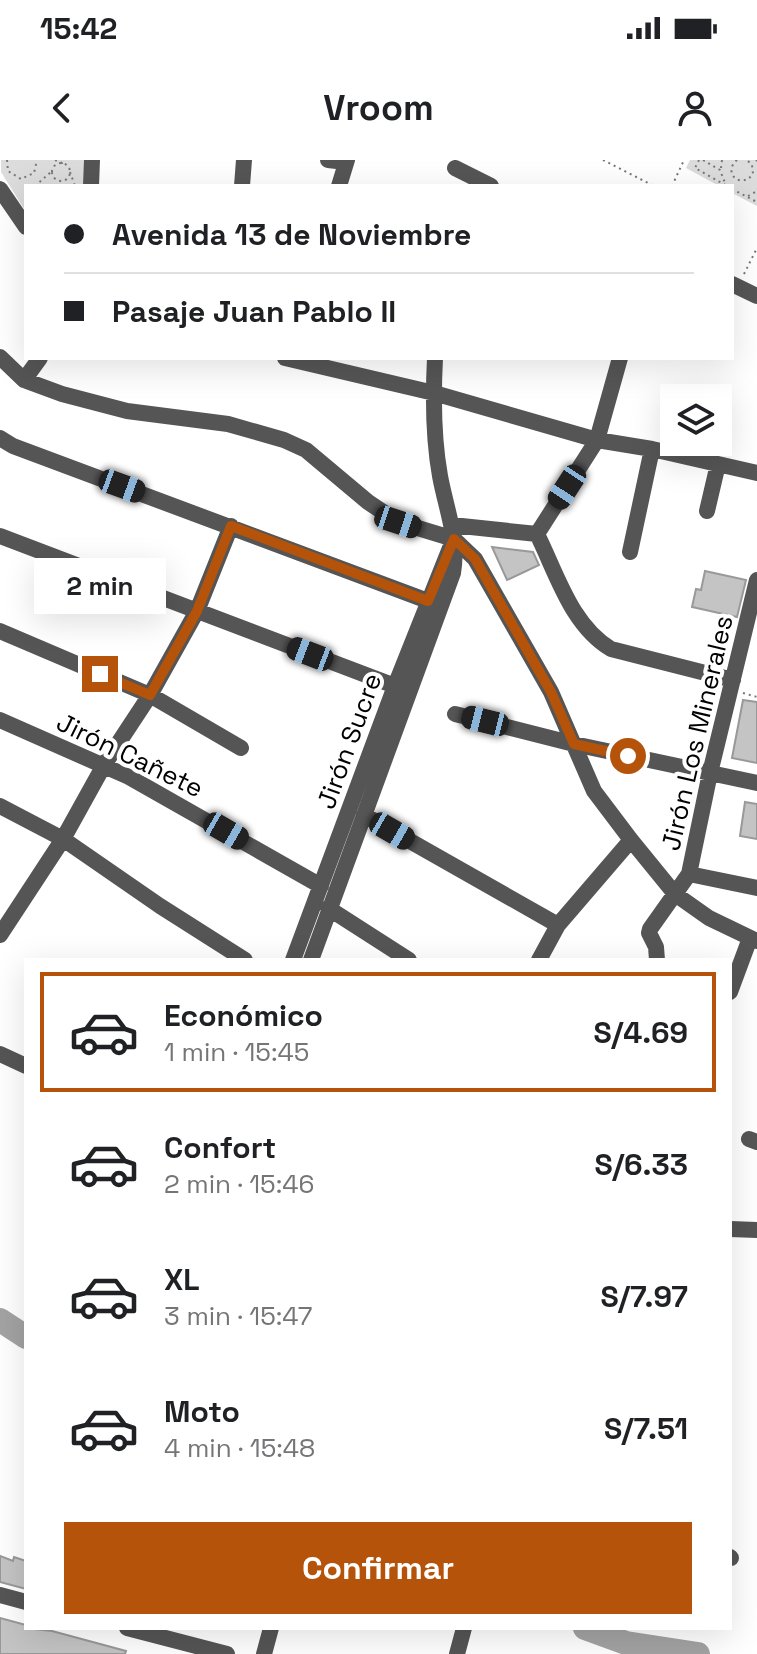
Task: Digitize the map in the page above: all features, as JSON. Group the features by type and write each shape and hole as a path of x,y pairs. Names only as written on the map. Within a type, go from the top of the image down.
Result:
{"street":[{"path":"91,184 92,160"},
{"path":"242,184 244,160"},
{"path":"328,160 347,161 340,184"},
{"path":"451,184 457,164 488,184"},
{"path":"0,189 24,224"},
{"path":"738,279 757,296"},
{"path":"0,357 24,380 62,394 127,411 228,424 284,440 306,450 368,502 398,522 453,532 537,534"},
{"path":"24,380 39,360"},
{"path":"294,360 434,393 597,440 757,473"},
{"name":"Jirón Sucre","path":"312,958 453,573 456,557 453,532 440,476 435,360"},
{"path":"537,534 597,440 619,360"},
{"path":"0,438 13,446 428,601"},
{"path":"630,552 652,449"},
{"path":"707,511 718,464"},
{"path":"0,935 6,915 63,839 104,765 150,695 197,611 231,526"},
{"path":"453,532 475,559 551,692 594,791 675,894 709,918 754,940 732,988"},
{"name":"Jirón Sucre","path":"294,958 453,532"},
{"path":"537,534 580,622 598,641 611,649 733,680"},
{"path":"0,536 395,686"},
{"name":"Jirón Los Minerales","path":"657,958 650,929 689,874 757,580"},
{"path":"0,631 150,695 241,748"},
{"path":"455,714 574,744 757,783"},
{"name":"Jirón Cañete","path":"0,720 104,765 321,886"},
{"path":"0,806 63,839 242,958"},
{"path":"364,815 558,925"},
{"path":"540,958 558,925 631,840"},
{"path":"689,874 757,888"},
{"path":"328,908 406,958"},
{"path":"0,1054 24,1065"},
{"path":"732,1229 757,1230"},
{"path":"0,1595 24,1601"},
{"path":"133,1630 227,1654"},
{"path":"264,1654 270,1630"},
{"path":"457,1654 463,1630"}],"path":[{"path":"7,160 8,171 21,179 34,173 37,160"},
{"path":"56,160 70,171 74,184"},
{"path":"603,160 650,184"},
{"path":"673,184 684,160"},
{"path":"720,170 701,160 695,168 723,184"},
{"path":"722,160 720,170 726,184"},
{"path":"737,160 731,168 734,179 745,181 755,175 748,161 756,160"},
{"path":"37,184 62,162"},
{"path":"52,172 54,178 61,181 67,179 70,171"},
{"path":"734,190 757,202"},
{"path":"746,196 757,191"},
{"path":"738,279 757,248"}],"shaded area":[{"path":"1,160 89,160 88,184 24,184 24,209 1,172"},
{"path":"690,160 757,160 757,206 734,194 734,184 715,184 686,168"}],"building":[{"path":"492,547 533,552 539,565 507,580"},
{"path":"705,571 746,580 737,617 692,607 696,589 701,590"},
{"path":"743,700 757,702 757,763 732,758"},
{"path":"745,802 757,804 757,839 740,836"},
{"path":"0,1556 13,1561 14,1557 24,1560 24,1588 0,1582"},
{"path":"0,1618 24,1624 24,1630 52,1631 126,1651 125,1654 0,1654"}],"waterway":[{"path":"0,1320 24,1336"},
{"path":"590,1630 626,1643 698,1654"}],"route":[{"path":"100,674 150,695 197,611 231,526 428,601 454,539 475,559 551,692 574,744 628,756"}]}
